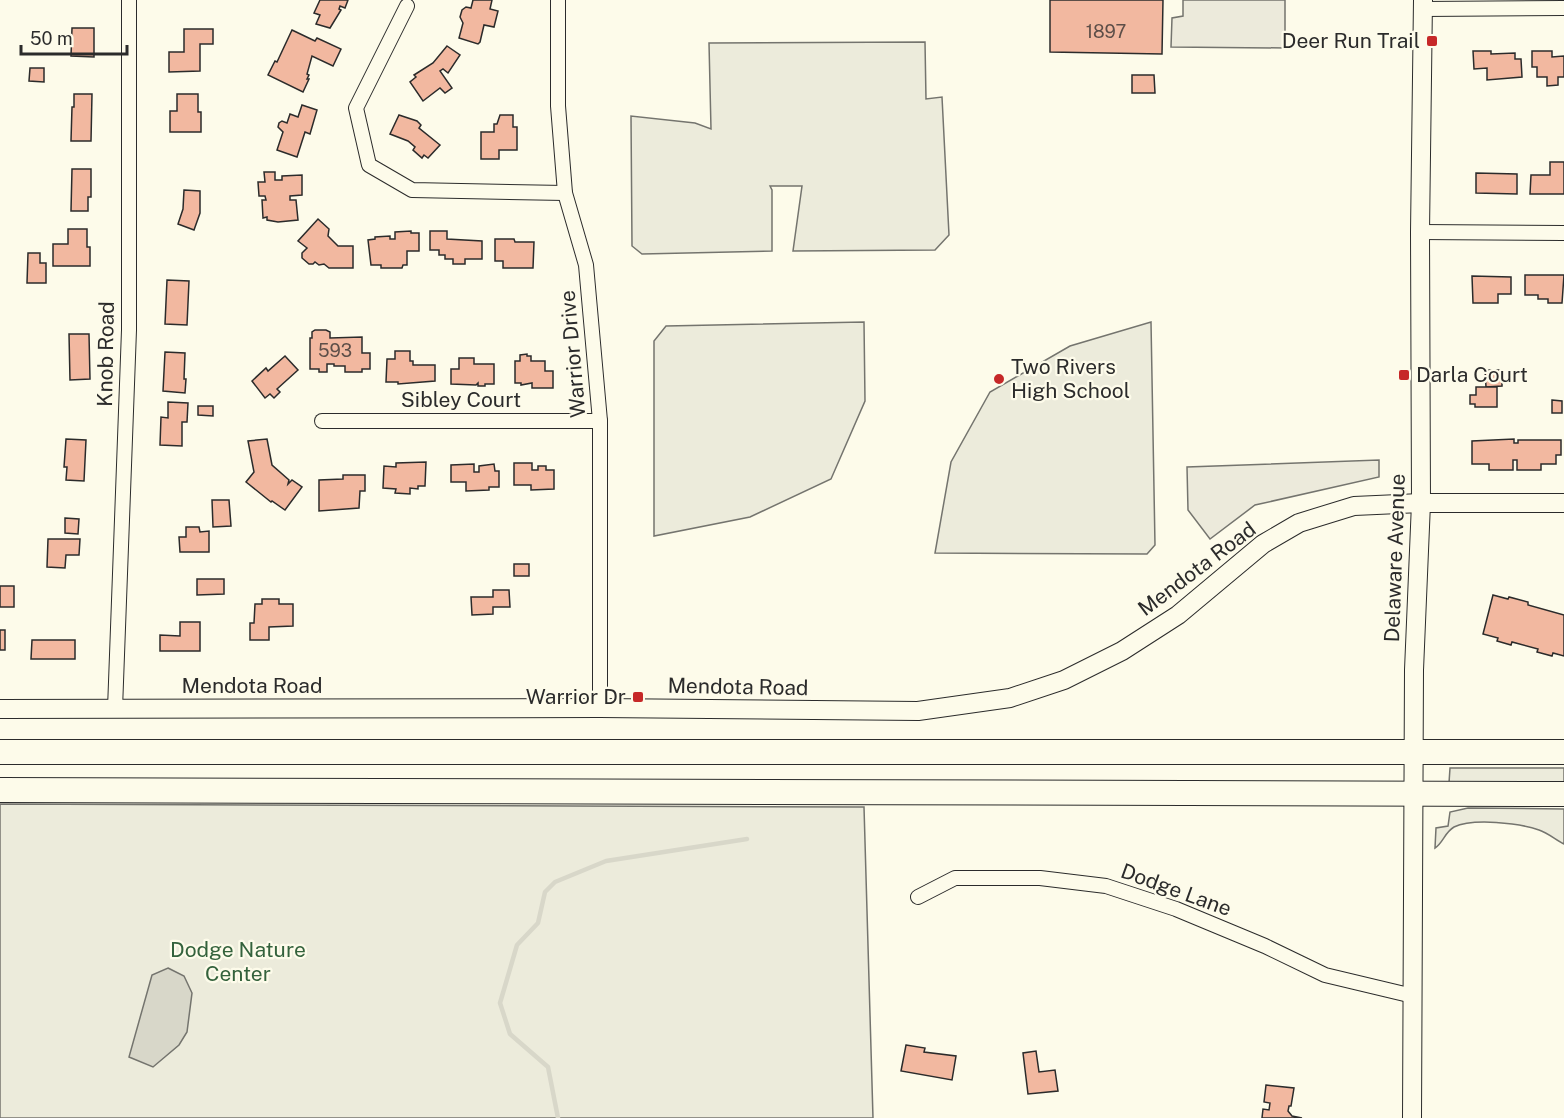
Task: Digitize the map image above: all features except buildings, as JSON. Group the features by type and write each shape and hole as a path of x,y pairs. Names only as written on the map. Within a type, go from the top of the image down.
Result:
{"highway":[{"path":"0,752 1564,752"},
{"path":"0,790 1564,794"}],"street":[{"name":"Knob Road","path":"115,709 129,330 129,0"},
{"name":"Warrior Drive","path":"558,0 558,106 566,193 586,265 600,421 600,708"},
{"path":"1423,4 1564,8"},
{"name":"Delaware Avenue","path":"1412,1118 1414,670 1421,503 1420,232 1423,4"},
{"path":"406,6 356,108 369,165 412,190 566,193"},
{"path":"1420,232 1564,233"},
{"name":"Sibley Court","path":"322,421 600,421"},
{"name":"Mendota Road","path":"0,709 600,708 918,711 1010,698 1064,680 1122,651 1178,615 1263,544 1299,523 1354,506 1421,503 1564,503"},
{"name":"Dodge Lane","path":"918,897 956,878 1040,878 1106,886 1176,909 1265,946 1325,975 1413,996"}],"green space":[{"path":"925,42 926,99 942,97 949,235 935,250 793,251 802,186 770,186 772,190 772,251 642,254 632,246 631,116 695,123 711,129 709,43"},
{"path":"864,322 865,401 831,479 750,517 654,536 654,341 666,326"},
{"path":"1151,322 1155,545 1147,554 935,553 951,462 990,392 1070,346"},
{"path":"1450,768 1564,768 1564,784 1449,783"},
{"name":"Dodge Nature Center","path":"0,804 864,807 873,1118 0,1118"},
{"path":"1468,808 1564,809 1564,844 1530,827 1484,822 1454,827 1435,848 1436,828 1448,826 1450,812"}],"shaded area":[{"path":"1183,0 1285,0 1285,48 1171,47 1172,18 1183,16"},
{"path":"1379,460 1379,477 1255,505 1210,539 1188,510 1187,467"},
{"path":"168,968 184,976 192,993 187,1032 179,1045 153,1067 129,1057 152,975"}],"waterway":[{"path":"558,1118 548,1067 510,1034 500,1003 517,945 538,923 545,892 555,882 606,861 747,839"}],"place":[{"name":"Deer Run Trail","path":"1432,41"},
{"name":"Darla Court","path":"1404,375"},
{"name":"Two Rivers High School","path":"999,379"},
{"name":"Warrior Dr","path":"638,697"}]}
